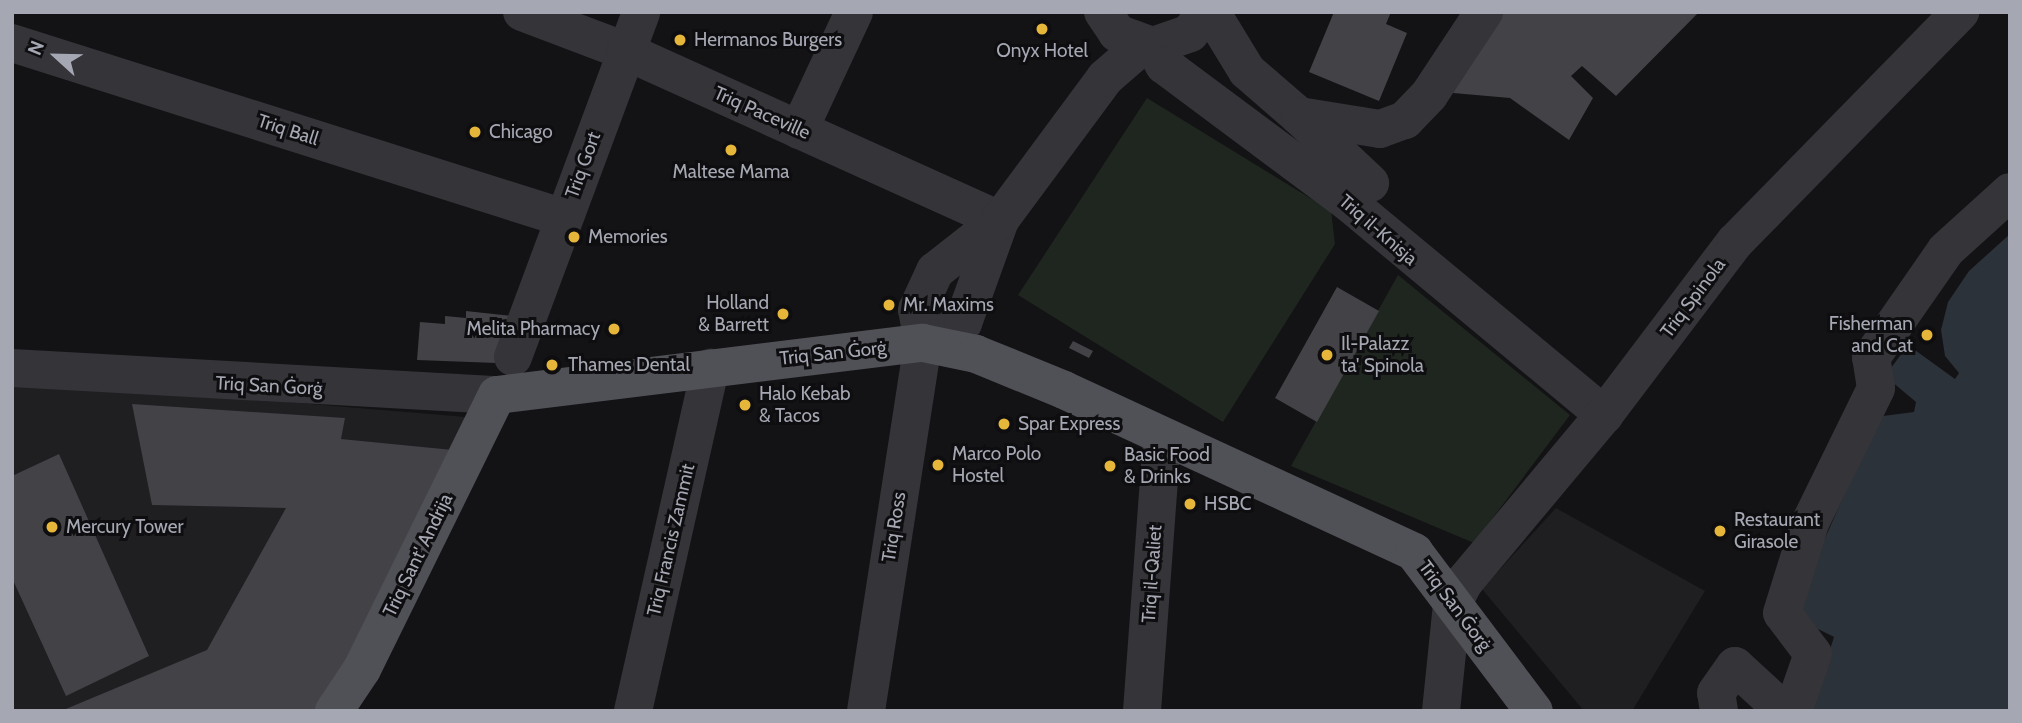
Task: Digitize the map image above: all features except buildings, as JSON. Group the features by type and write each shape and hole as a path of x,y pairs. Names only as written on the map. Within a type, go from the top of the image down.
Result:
{"main road":[{"name":"Triq San Ġorġ","path":"497,395 923,344 976,354 1414,552 1534,711"},
{"name":"Triq Sant' Andrija","path":"334,711 362,669 497,395"}],"street":[{"name":"Triq Paceville","path":"522,12 625,51 1000,220"},
{"name":"Triq Gort","path":"513,357 640,12"},
{"path":"799,130 854,12"},
{"path":"923,344 963,323 1000,220 1105,78 1148,45 1191,33 1205,12"},
{"path":"1211,12 1247,71 1370,183"},
{"path":"1299,116 1355,128 1405,120 1485,12"},
{"name":"Triq Spinola","path":"1452,605 1465,581 1604,415 1735,242 1959,12"},
{"path":"1105,17 1105,78"},
{"name":"Triq il-Knisja","path":"1105,17 1148,45 1164,65 1349,202 1604,415"},
{"name":"Triq Ball","path":"12,43 564,218"},
{"path":"1793,711 1813,654 1782,613 1810,523 1876,388 1871,358 1946,250 2010,192"},
{"name":"Triq Ross","path":"866,711 923,344"},
{"name":"Triq San Ġorġ","path":"12,368 497,395"},
{"name":"Triq Francis Zammit","path":"633,711 710,368"},
{"name":"Triq il-Qaliet","path":"1142,711 1162,438"},
{"path":"1441,711 1452,605"},
{"path":"1720,711 1716,693 1735,666 1784,711"}],"shaded area":[{"path":"1147,98 1331,211 1335,244 1223,422 1018,295"},
{"path":"2010,234 2010,711 1810,711 1834,637 1796,618 1813,565 1873,431 1883,416 1914,412 1916,402 1885,376 1908,345 1955,379 1959,373 1945,356 1941,330 1948,302 1969,271"},
{"path":"1398,275 1570,415 1474,543 1291,466"},
{"path":"12,379 466,417 324,711 12,711"},
{"path":"1556,508 1705,591 1632,711 1584,711 1482,589"}],"place":[{"name":"Onyx Hotel","path":"1042,29"},
{"name":"Hermanos Burgers","path":"680,40"},
{"name":"Chicago","path":"475,132"},
{"name":"Maltese Mama","path":"731,150"},
{"name":"Memories","path":"574,237"},
{"name":"Mr. Maxims","path":"889,305"},
{"name":"Holland & Barrett","path":"783,314"},
{"name":"Melita Pharmacy","path":"614,329"},
{"name":"Fisherman and Cat","path":"1927,335"},
{"name":"Il-Palazz ta' Spinola","path":"1327,355"},
{"name":"Thames Dental","path":"552,365"},
{"name":"Halo Kebab & Tacos","path":"745,405"},
{"name":"Spar Express","path":"1004,424"},
{"name":"Marco Polo Hostel","path":"938,465"},
{"name":"Basic Food & Drinks","path":"1110,466"},
{"name":"HSBC","path":"1190,504"},
{"name":"Mercury Tower","path":"52,527"},
{"name":"Restaurant Girasole","path":"1720,531"}]}
